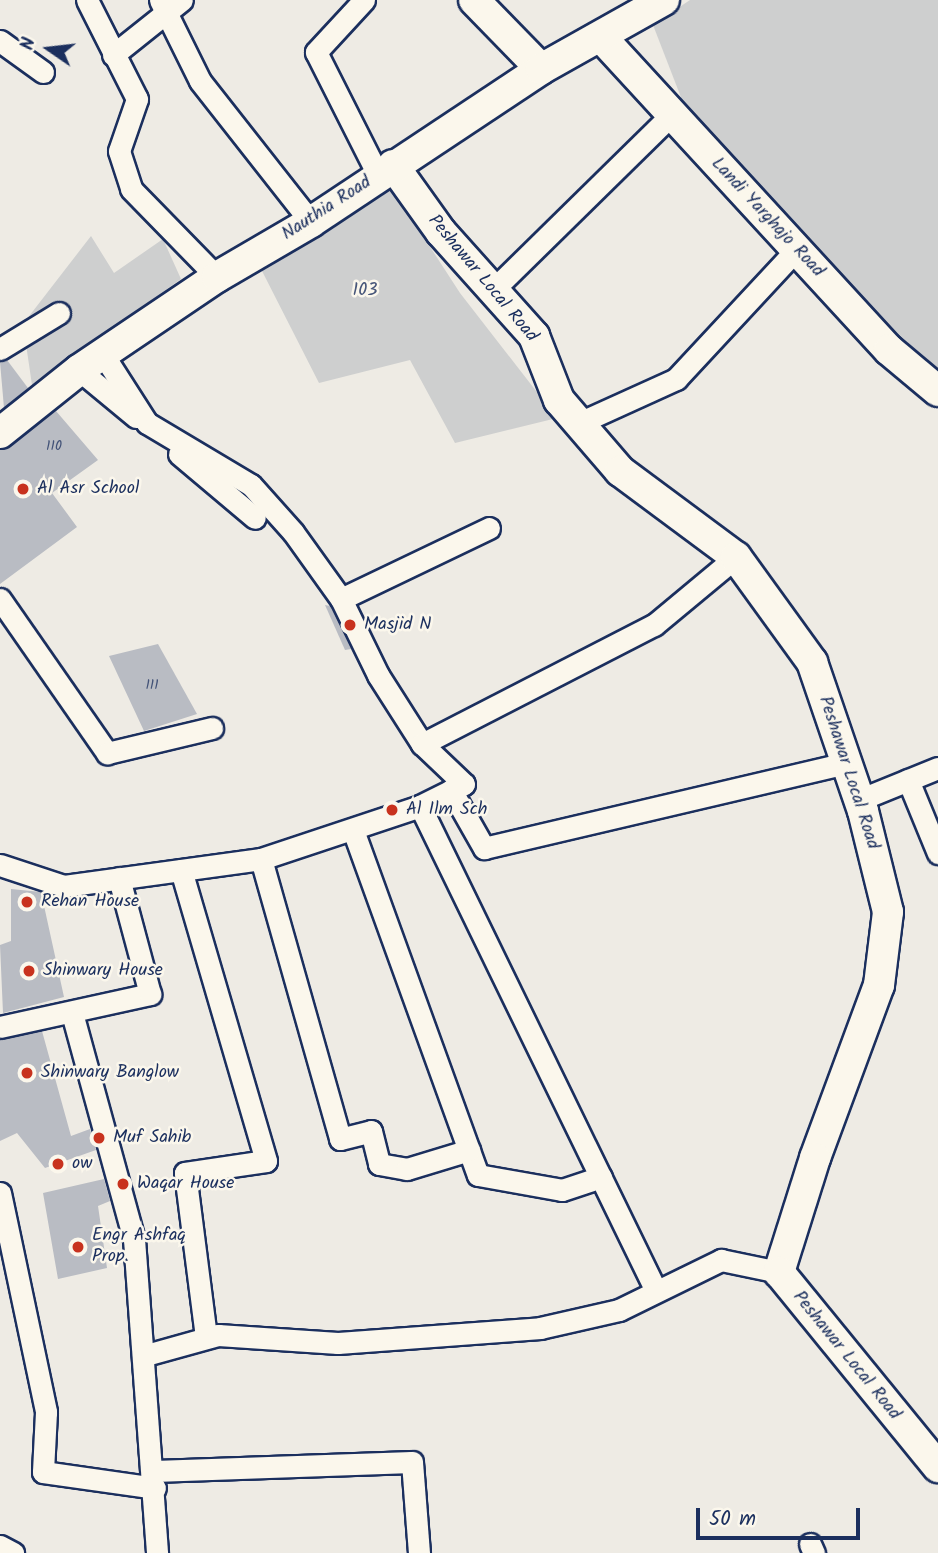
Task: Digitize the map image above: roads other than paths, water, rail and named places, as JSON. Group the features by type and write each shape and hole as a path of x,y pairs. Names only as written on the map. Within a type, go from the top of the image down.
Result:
{"street":[{"path":"87,0 137,99 119,151 131,189 217,277"},
{"path":"364,0 316,52 386,170"},
{"path":"474,0 541,69"},
{"name":"Nauthia Road","path":"0,433 91,363 217,277 311,222 541,69 602,38 664,0"},
{"path":"113,55 169,4 200,80 311,222"},
{"name":"Landi Yarghajo Road","path":"602,38 889,350 938,391"},
{"path":"0,41 43,72"},
{"path":"492,291 672,114"},
{"name":"Peshawar Local Road","path":"386,170 534,336 559,400 621,471 736,557 813,662 859,800 888,912 879,985 815,1157 779,1272 938,1466"},
{"path":"579,423 676,379 796,250"},
{"path":"0,349 59,313"},
{"path":"91,363 255,518"},
{"path":"0,865 64,886 261,859 420,806 464,784 422,744 378,675 341,599 251,485 147,423 91,363"},
{"path":"341,599 489,528"},
{"path":"422,744 654,625 736,557"},
{"path":"0,599 107,752 212,728"},
{"path":"451,790 484,848 845,763"},
{"path":"859,800 938,768"},
{"path":"908,780 938,853"},
{"path":"420,806 656,1292"},
{"path":"353,830 478,1175 562,1190 601,1177"},
{"path":"261,859 341,1139 371,1131 379,1164 407,1169 469,1150"},
{"path":"181,870 267,1161 185,1173 206,1338"},
{"path":"0,1027 150,994 119,878"},
{"path":"72,1013 134,1239 146,1355 157,1553"},
{"path":"0,1192 46,1412 43,1472 154,1479 412,1462 419,1553"},
{"path":"146,1355 206,1338 338,1343 540,1328 619,1310 721,1260 779,1272"},
{"path":"0,1546 13,1553"}],"place":[{"name":"Al Asr School","path":"23,489"},
{"name":"Masjid N","path":"350,625"},
{"name":"Al Ilm Sch","path":"392,810"},
{"name":"Rehan House","path":"27,902"},
{"name":"Shinwary House","path":"29,971"},
{"name":"Shinwary Banglow","path":"27,1073"},
{"name":"Muf Sahib","path":"99,1138"},
{"name":"ow","path":"58,1164"},
{"name":"Waqar House","path":"123,1184"},
{"name":"Engr Ashfaq Prop.","path":"78,1247"}],"park label":[{"name":"103","path":"365,291"}]}
